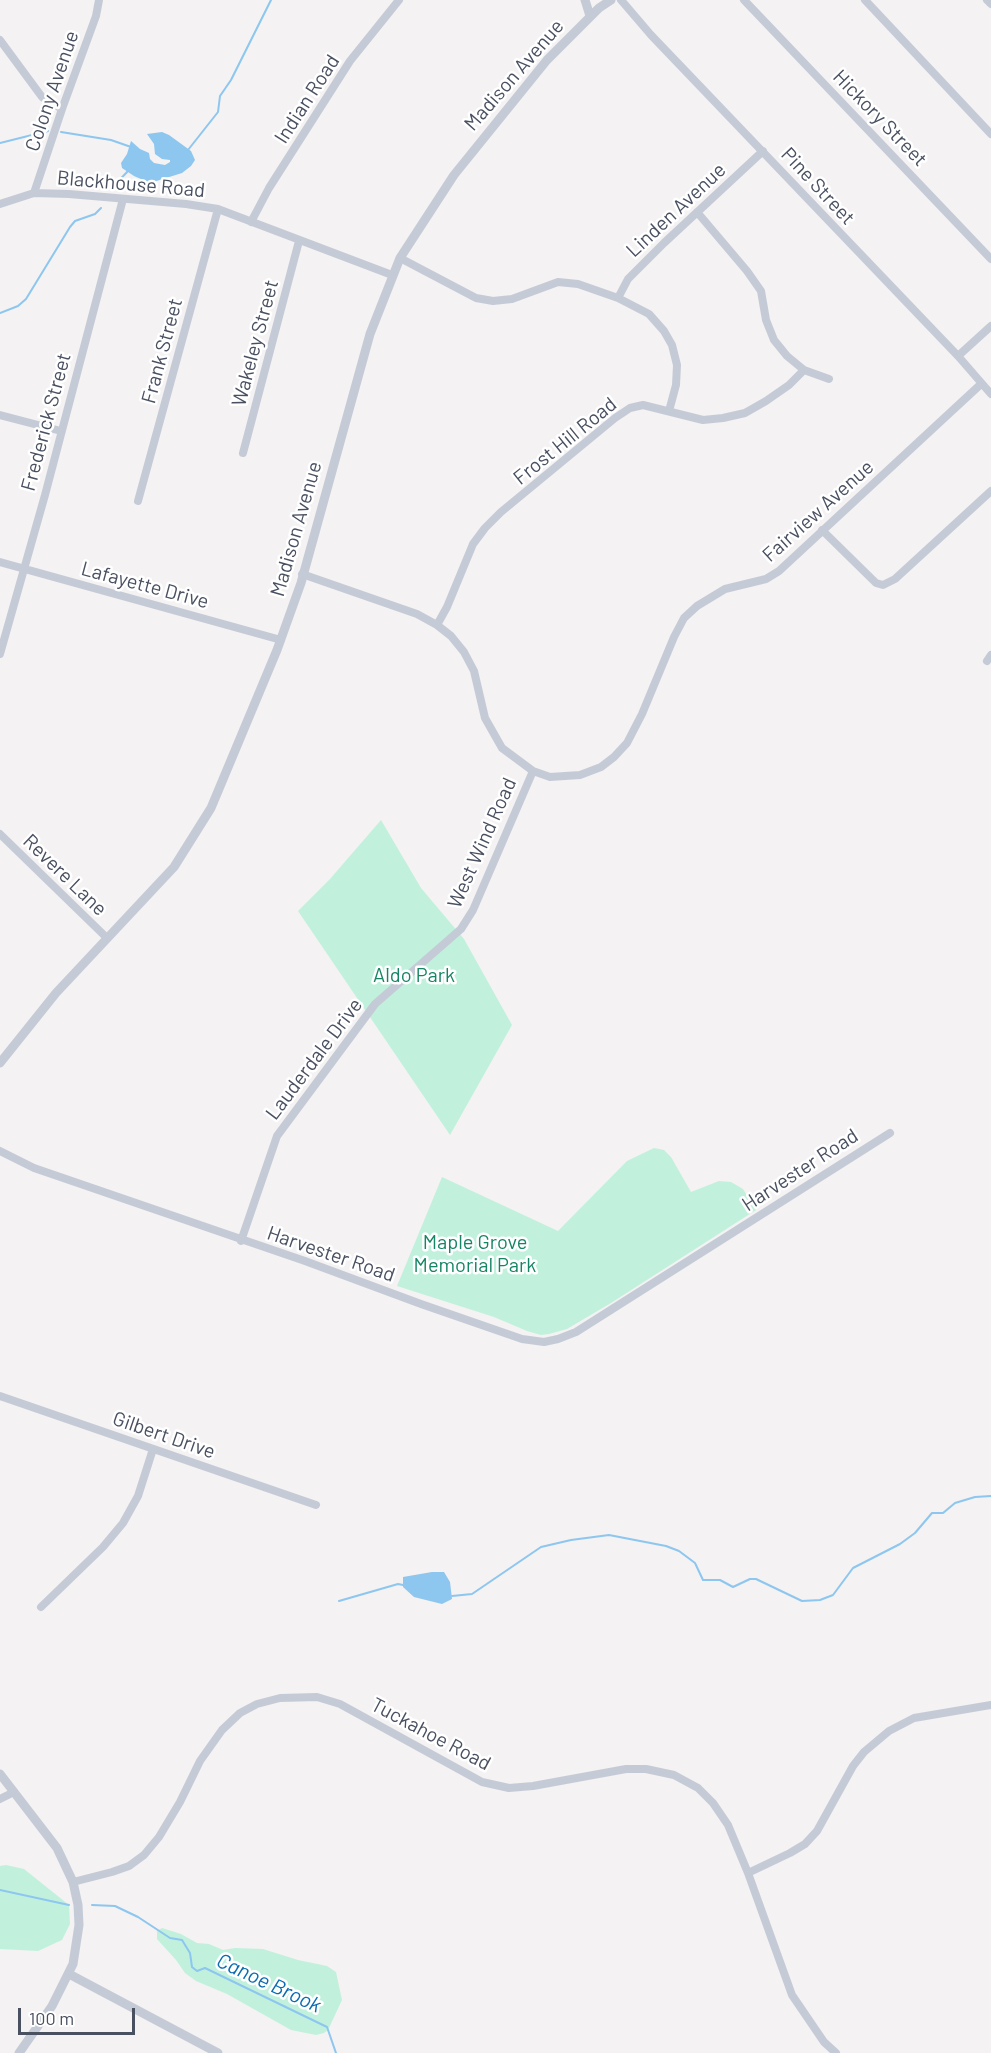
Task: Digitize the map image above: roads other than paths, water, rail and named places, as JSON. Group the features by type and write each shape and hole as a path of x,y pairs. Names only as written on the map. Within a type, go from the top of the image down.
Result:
{"street":[{"name":"Colony Avenue","path":"34,193 96,16 99,0"},
{"name":"Indian Road","path":"251,222 269,188 350,61 399,0"},
{"path":"585,0 590,16"},
{"name":"Pine Street","path":"621,0 651,35 958,356 991,394"},
{"name":"Hickory Street","path":"744,0 991,259"},
{"path":"865,0 991,134"},
{"path":"987,0 991,4"},
{"name":"Madison Avenue","path":"0,1063 56,993 174,867 211,808 281,640 370,334 400,258 454,175 547,60 607,1"},
{"path":"0,40 42,97 62,109"},
{"name":"Linden Avenue","path":"618,298 628,279 763,151"},
{"name":"Blackhouse Road","path":"0,204 34,193 123,198 218,209 392,275"},
{"name":"Frederick Street","path":"0,654 123,198"},
{"name":"Frank Street","path":"138,501 218,209"},
{"path":"697,212 747,271 760,291 766,320 774,340 787,356 804,370 829,379"},
{"name":"Wakeley Street","path":"243,453 299,241"},
{"path":"400,258 476,298 493,301 512,299 558,282 578,284 618,298 649,314 664,331 672,345 677,365 676,385 669,411"},
{"path":"958,356 991,326"},
{"name":"Frost Hill Road","path":"437,625 447,607 473,544 501,513 615,418 630,408 643,405 703,420 745,413 789,385 804,370"},
{"name":"Fairview Avenue","path":"302,574 417,614 437,625 451,636 464,652 474,671 485,718 502,748 533,771 550,777 580,775 601,767 627,743 684,618 708,598 725,589 766,579 779,571 981,384"},
{"path":"0,415 61,431"},
{"path":"822,530 876,583 883,585 895,579 991,491"},
{"name":"Lafayette Drive","path":"0,562 281,640"},
{"name":"West Wind Road","path":"461,929 473,910 533,771"},
{"name":"Revere Lane","path":"0,834 107,939"},
{"name":"Lauderdale Drive","path":"242,1240 277,1136 292,1113 375,1004 461,929"},
{"name":"Harvester Road","path":"0,1151 34,1168 305,1261 522,1339 544,1342 558,1340 576,1332 890,1133"},
{"name":"Gilbert Drive","path":"0,1396 316,1505"},
{"path":"41,1607 103,1547 123,1523 138,1496 153,1449"},
{"name":"Tuckahoe Road","path":"73,1882 129,1866 144,1855 163,1831 200,1761 222,1730 240,1713 257,1704 280,1698 317,1697 340,1704 482,1782 509,1788 626,1769 646,1769 674,1775 698,1788 713,1803 728,1825 748,1873 792,1995 824,2042 836,2053"},
{"path":"748,1873 805,1844 817,1831 853,1766 864,1752 889,1731 914,1718 991,1705"},
{"path":"0,1774 57,1848 73,1882 80,1925 77,1948 69,1974 52,2006 19,2053"},
{"path":"0,1799 14,1792"},
{"path":"69,1974 218,2053"}],"water":[{"path":"162,132 191,151 195,160 191,166 182,173 150,183 122,168 121,163 131,141 149,153 154,163 165,165 170,162 155,154 154,144 147,134"},
{"path":"444,1572 450,1582 452,1599 442,1604 414,1597 403,1587 403,1577"}],"waterway":[{"path":"188,150 218,112 220,96 231,80 271,0"},
{"path":"0,143 48,131"},
{"path":"61,132 111,140 131,147"},
{"path":"111,189 128,171"},
{"path":"0,313 18,306 26,299 75,221 95,214 101,208"},
{"path":"452,1596 472,1594 541,1547 609,1535 666,1546 679,1551 695,1563 703,1580 720,1580 733,1587 750,1579 756,1579 802,1601 820,1600 833,1595 853,1568 900,1544 915,1533 932,1513 943,1513 955,1503 975,1497 991,1496"},
{"path":"339,1601 398,1584 403,1585"},
{"name":"Canoe Brook","path":"0,1890 69,1905"},
{"name":"Canoe Brook","path":"92,1905 115,1906 138,1917 170,1938 182,1940 190,1953 192,1967 197,1971 205,1968 327,2027 336,2053"}],"park label":[{"name":"Aldo Park","path":"414,975"},
{"name":"Maple Grove Memorial Park","path":"475,1254"}]}
